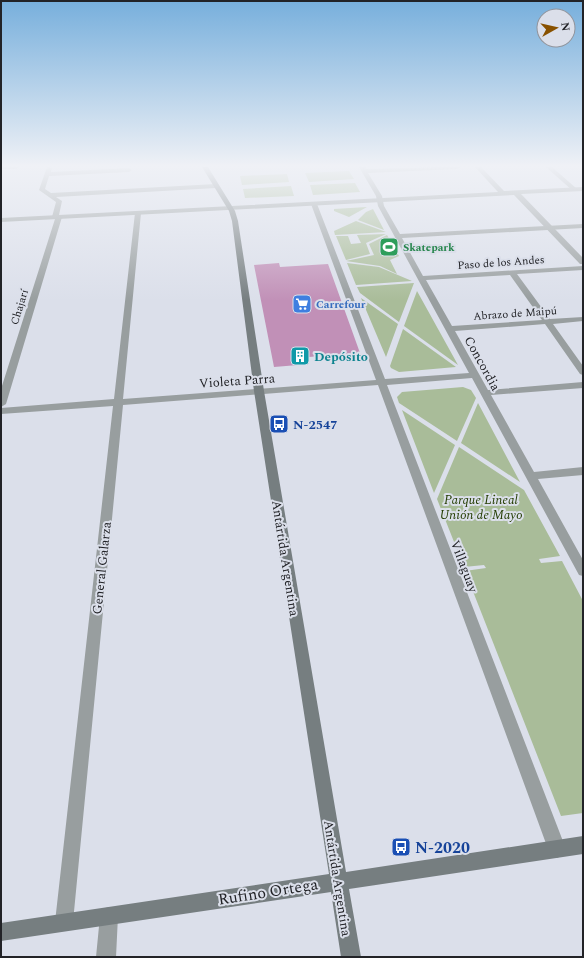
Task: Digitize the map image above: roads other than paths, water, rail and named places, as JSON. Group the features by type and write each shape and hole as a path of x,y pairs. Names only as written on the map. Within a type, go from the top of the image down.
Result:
{"main road":[{"name":"Antártida Argentina","path":"231,212 235,221 259,391 351,957"},
{"name":"Rufino Ortega","path":"1,932 583,845"}],"street":[{"name":"Chajarí","path":"1,404 58,212"},
{"path":"1,220 162,212"},
{"name":"Villaguay","path":"317,212 557,849"},
{"name":"Concordia","path":"384,212 583,571"},
{"path":"534,212 583,262"},
{"name":"General Galarza","path":"64,922 138,213"},
{"path":"398,236 583,226"},
{"name":"Paso de los Andes","path":"421,278 583,268"},
{"path":"512,272 583,372"},
{"name":"Abrazo de Maipú","path":"449,329 583,319"},
{"name":"Violeta Parra","path":"1,411 474,375"},
{"path":"485,393 583,385"},
{"path":"531,476 583,471"},
{"path":"106,957 109,916"}],"place":[{"name":"Skatepark","path":"389,247"},
{"name":"Carrefour","path":"302,304"},
{"name":"Depósito","path":"300,356"},
{"name":"N-2547","path":"279,424"},
{"name":"N-2020","path":"401,847"}],"park label":[{"name":"Parque Lineal Unión de Mayo","path":"481,506"}]}
